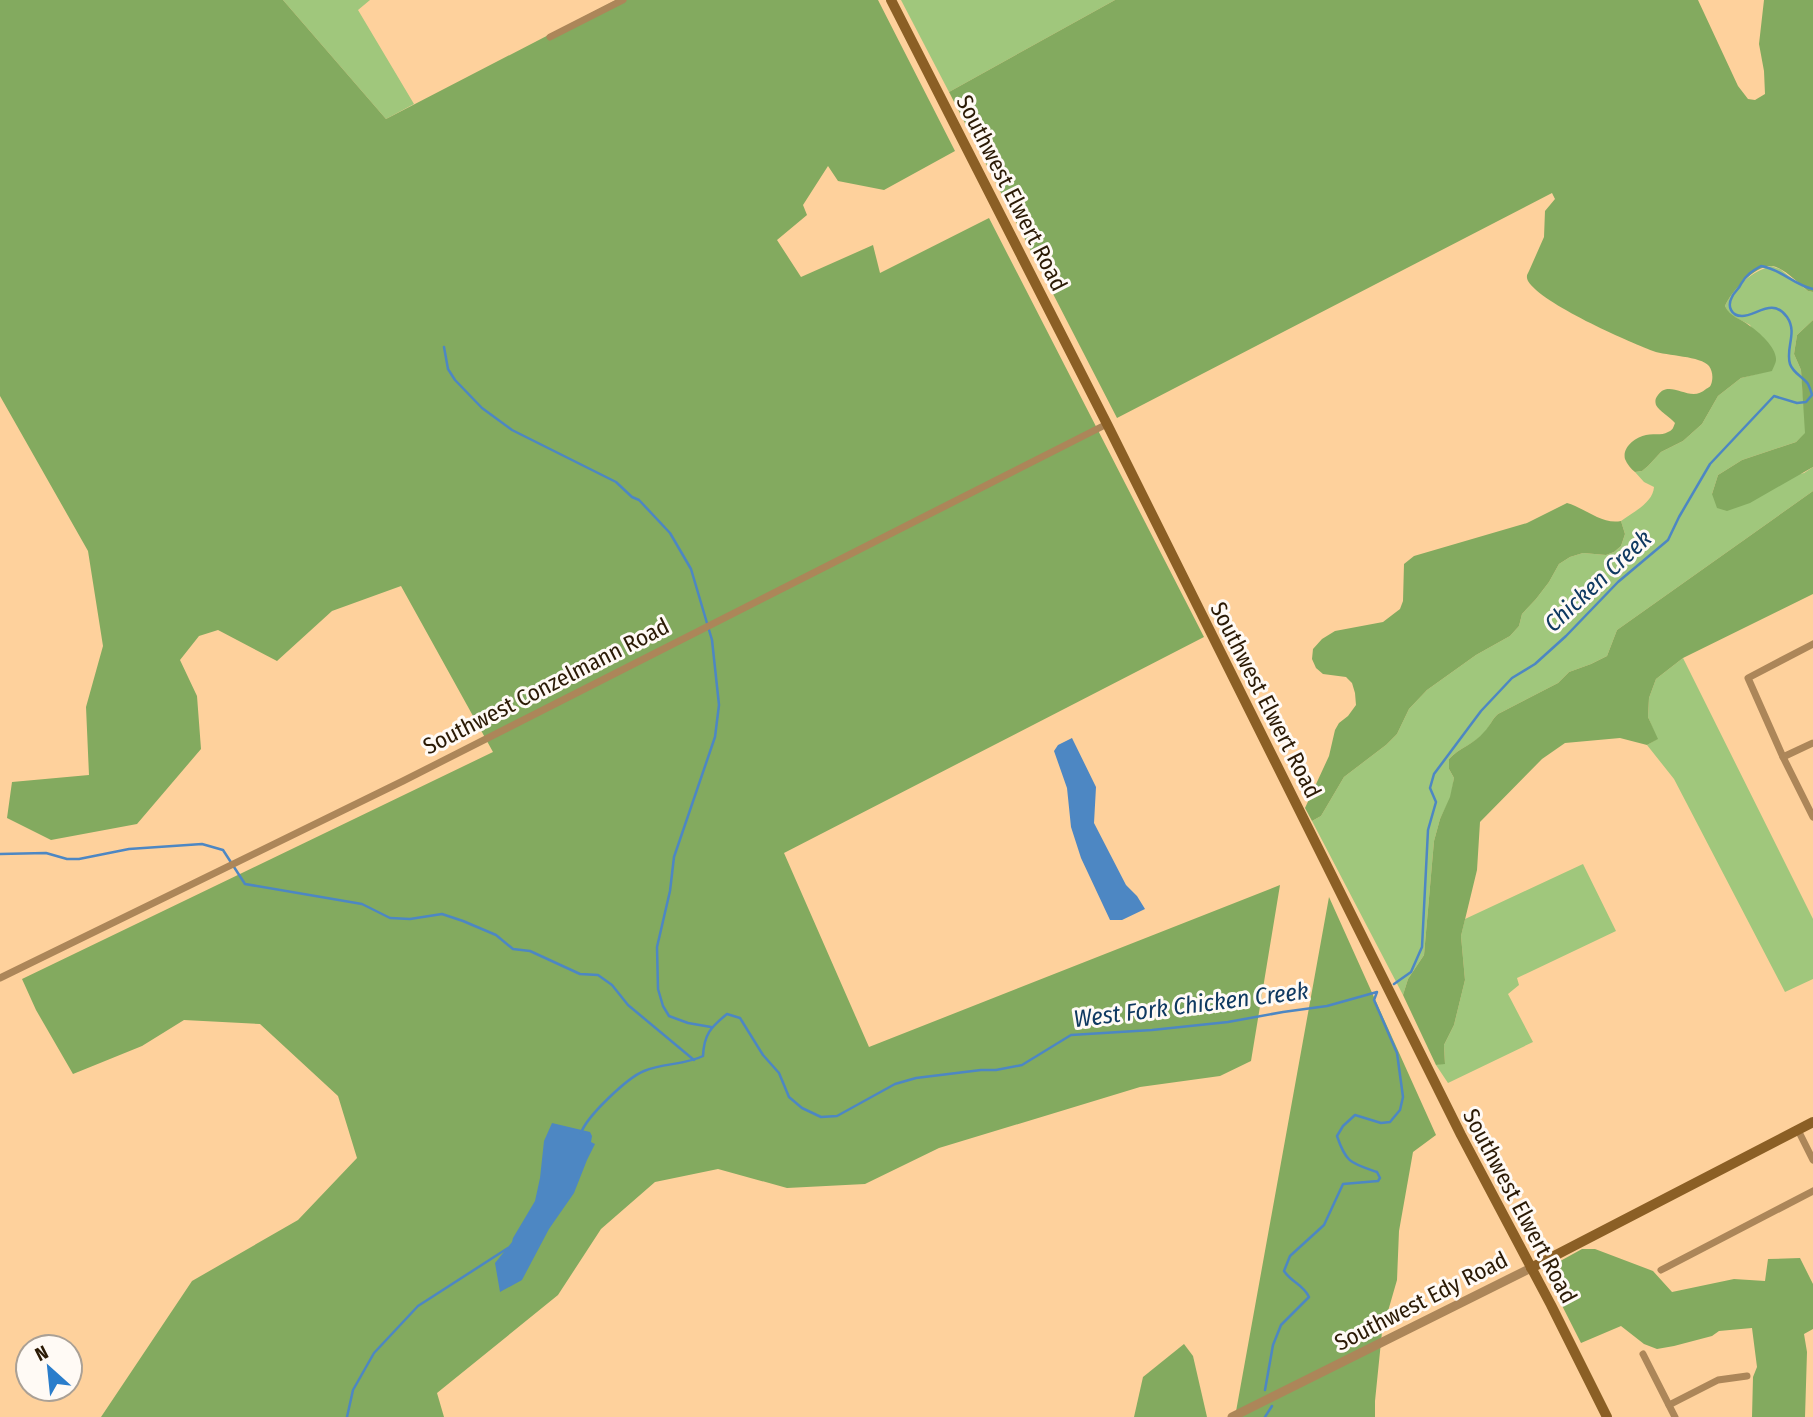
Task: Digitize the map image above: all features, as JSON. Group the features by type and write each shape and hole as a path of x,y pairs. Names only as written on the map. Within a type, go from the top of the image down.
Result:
{"main road":[{"name":"Southwest Elwert Road","path":"891,0 1107,424 1428,1070 1607,1417"},
{"name":"Southwest Edy Road","path":"1531,1268 1813,1122"}],"street":[{"path":"550,37 623,0"},
{"name":"Southwest Conzelmann Road","path":"0,978 411,776 1107,424"},
{"path":"1813,644 1748,678 1813,817"},
{"path":"1783,757 1813,743"},
{"path":"1798,1130 1813,1160"},
{"path":"1661,1270 1813,1191"},
{"name":"Southwest Edy Road","path":"1232,1417 1531,1268"},
{"path":"1643,1354 1675,1417"},
{"path":"1669,1405 1718,1380 1747,1376"}],"green space":[{"path":"0,0 283,0 386,119 616,0 878,0 955,151 884,190 838,181 828,166 803,205 807,215 777,240 801,277 873,245 880,273 989,218 1204,637 784,853 869,1047 1280,885 1251,1061 1220,1076 1140,1087 939,1148 865,1184 787,1188 718,1169 655,1182 601,1229 558,1295 437,1393 444,1417 101,1417 192,1281 298,1220 357,1158 338,1096 260,1024 184,1020 142,1046 73,1074 36,1010 22,979 493,752 401,586 332,611 277,661 218,630 199,636 180,660 197,696 201,749 137,824 51,840 7,818 12,782 89,775 86,707 103,646 88,551 0,396"},
{"path":"283,0 370,0 358,10 414,104 386,119"},
{"path":"901,0 1115,0 949,92"},
{"path":"1115,0 1698,0 1738,86 1748,99 1755,100 1765,94 1759,44 1764,0 1813,0 1813,292 1780,269 1771,266 1757,270 1738,287 1725,306 1771,346 1776,355 1772,371 1741,378 1718,396 1702,424 1683,441 1661,452 1642,471 1635,472 1627,463 1625,455 1628,447 1642,436 1670,431 1675,423 1657,407 1657,396 1668,389 1700,393 1711,385 1712,371 1699,360 1653,351 1624,339 1567,311 1536,290 1528,281 1527,275 1544,237 1545,211 1555,199 1552,193 1117,418 949,92"},
{"path":"1771,266 1780,269 1813,292 1813,320 1797,335 1794,354 1801,370 1806,433 1796,442 1742,460 1718,475 1712,494 1804,473 1813,467 1813,491 1617,630 1607,656 1569,672 1558,683 1498,714 1481,736 1449,759 1449,769 1454,778 1451,797 1440,819 1434,841 1424,955 1408,979 1403,995 1312,821 1321,816 1344,777 1397,734 1409,709 1427,690 1476,655 1510,636 1519,626 1522,614 1549,582 1559,564 1583,553 1606,555 1621,546 1625,534 1621,521 1636,511 1653,493 1654,487 1644,482 1635,472 1642,471 1661,452 1683,441 1702,424 1718,396 1741,378 1772,370 1750,325 1729,314 1725,306 1744,281"},
{"path":"1813,320 1813,467 1750,503 1727,511 1717,508 1712,494 1718,475 1742,460 1796,442 1805,433 1801,370 1794,354 1797,335"},
{"path":"1813,491 1813,594 1683,658 1656,679 1649,698 1648,717 1658,739 1647,745 1620,738 1565,743 1542,759 1480,822 1477,870 1461,936 1465,980 1454,1025 1444,1045 1445,1064 1436,1065 1403,995 1408,979 1424,955 1434,841 1454,778 1449,769 1449,759 1480,736 1498,714 1558,683 1569,672 1607,656 1617,630"},
{"path":"1567,503 1607,521 1621,521 1625,534 1621,546 1606,555 1583,553 1559,564 1549,582 1522,614 1519,626 1510,636 1476,655 1427,690 1409,709 1397,734 1344,777 1321,816 1312,821 1305,808 1329,756 1335,730 1356,705 1352,683 1346,677 1323,674 1316,668 1312,659 1313,649 1335,631 1383,622 1400,609 1403,601 1404,564 1414,556 1527,523"},
{"path":"1683,658 1813,919 1813,979 1785,992 1674,779 1647,745 1657,739 1648,717 1649,698 1656,679"},
{"path":"1583,864 1616,931 1517,978 1519,985 1508,994 1533,1042 1448,1083 1436,1065 1445,1063 1444,1045 1454,1025 1465,980 1461,936 1465,919"},
{"path":"1329,897 1436,1135 1413,1152 1399,1231 1397,1280 1382,1332 1375,1417 1235,1417"},
{"path":"1582,1249 1595,1249 1653,1271 1672,1292 1734,1279 1765,1281 1768,1259 1800,1258 1813,1284 1813,1329 1804,1334 1807,1352 1805,1417 1752,1417 1753,1377 1757,1367 1752,1328 1719,1331 1712,1336 1657,1349 1644,1344 1621,1326 1581,1343 1544,1270"},
{"path":"1184,1344 1193,1356 1207,1417 1134,1417 1143,1377"}],"water":[{"path":"1072,738 1096,787 1094,823 1126,885 1145,909 1122,920 1110,920 1081,858 1071,827 1067,788 1054,751 1058,745"},
{"path":"552,1123 590,1132 591,1142 595,1144 574,1193 549,1229 522,1280 500,1292 495,1263 512,1242 535,1201 544,1141"}],"waterway":[{"name":"Chicken Creek","path":"1394,984 1411,972 1422,947 1428,830 1436,802 1430,788 1434,774 1481,711 1512,678 1535,664 1618,582 1668,540 1710,464 1774,396 1797,403 1806,402 1812,395 1808,384 1790,364 1791,329 1782,311 1770,308 1738,316 1731,310 1730,304 1745,278 1761,266 1813,289"},
{"path":"444,347 448,369 482,408 512,430 616,482 639,500 670,533 691,569 712,640 719,705 715,737 674,857 670,891 657,947 658,989 669,1016 711,1027"},
{"name":"West Fork Chicken Creek","path":"0,854 46,853 67,859 79,859 129,849 202,844 223,850 245,884 362,904 390,918 410,919 442,914 496,935 513,949 530,951 580,974 598,975 612,985 628,1005 694,1060"},
{"name":"West Fork Chicken Creek","path":"581,1133 599,1108 637,1075 651,1068 703,1056 709,1032 727,1014 740,1018 763,1055 779,1073 789,1097 802,1108 821,1117 837,1116 895,1084 916,1078 1022,1065 1071,1035 1228,1022 1327,1006 1377,992 1374,1000 1397,1053 1403,1097 1400,1110 1390,1122 1381,1123 1355,1115 1337,1136 1343,1152 1351,1161 1377,1172 1380,1178 1378,1181 1343,1184 1324,1225 1290,1256 1284,1271 1309,1297 1281,1325 1273,1345 1265,1390"},
{"path":"347,1417 353,1390 374,1353 418,1306 508,1248"},
{"name":"Chicken Creek","path":"1265,1417 1272,1406"}]}
